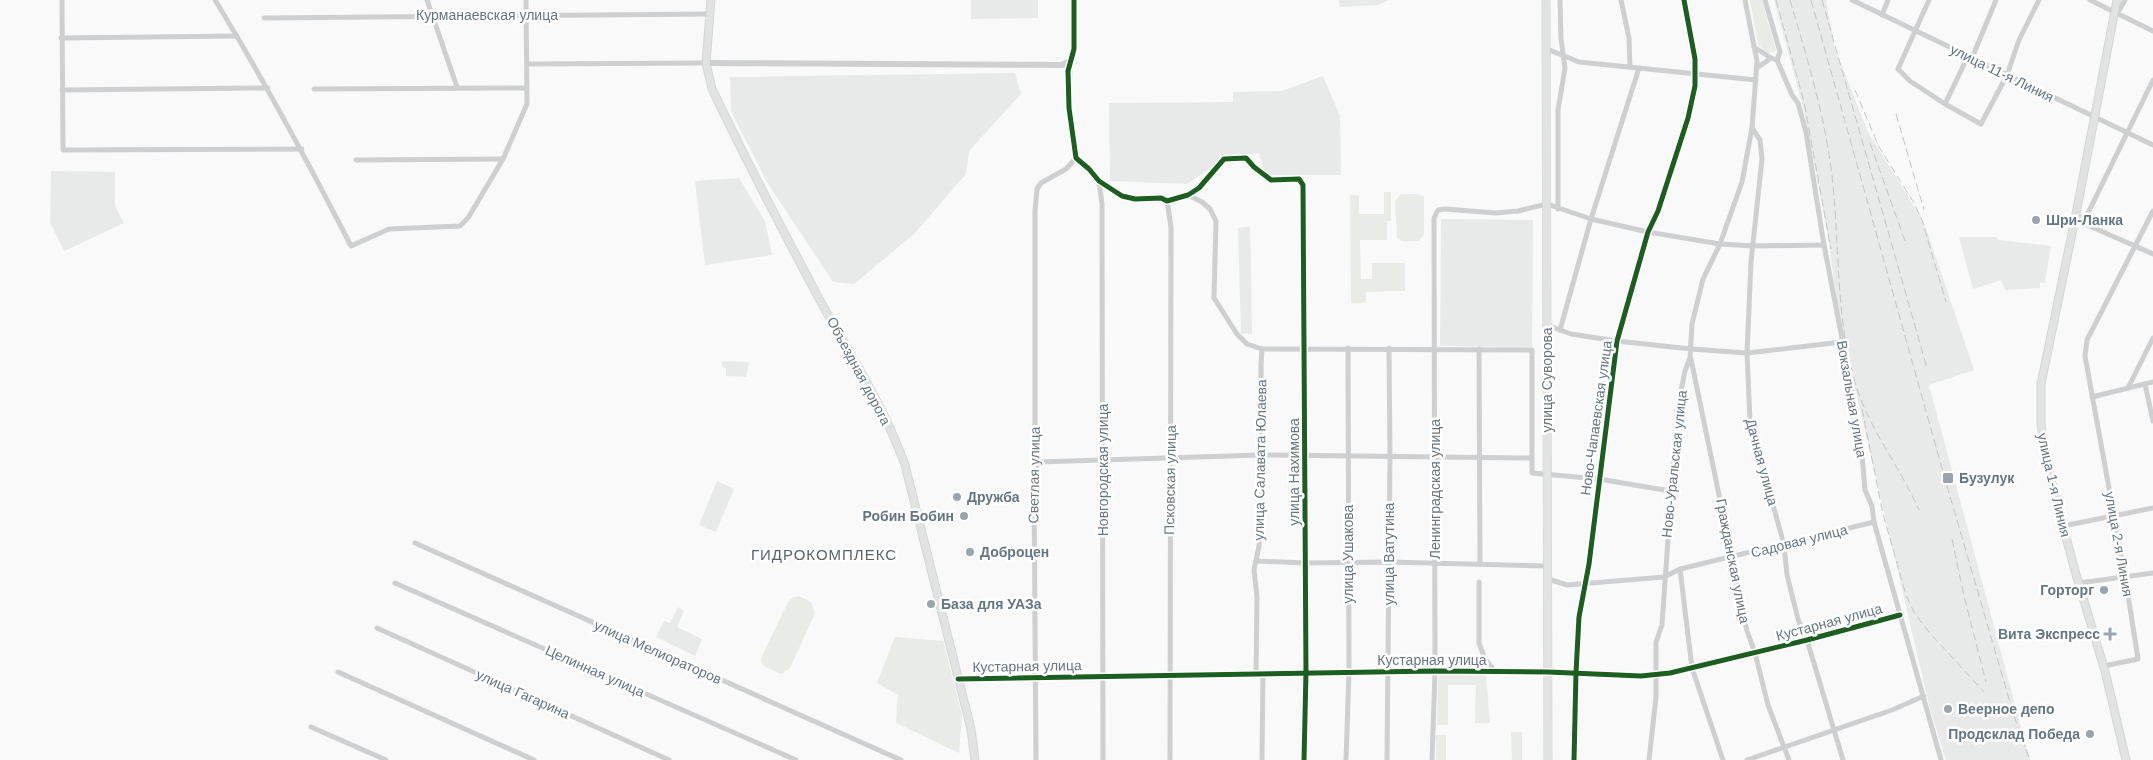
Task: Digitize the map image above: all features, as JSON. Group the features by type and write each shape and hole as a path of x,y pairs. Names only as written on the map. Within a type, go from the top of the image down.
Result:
{"main road":[{"name":"Объездная дорога","path":"712,0 706,63 709,81 811,283 896,441 905,465 971,729 975,760"},
{"name":"улица Суворова","path":"1546,0 1548,760"},
{"name":"улица 1-я Линия","path":"2117,0 2076,219 2040,393 2042,443 2063,526 2104,666 2126,760"}],"street":[{"path":"62,0 63,150 302,149"},
{"path":"214,0 268,88 302,149 351,246 388,229 460,226 468,218 503,159 527,104 526,0"},
{"path":"427,0 457,87"},
{"path":"1074,0 1074,49 1070,61 1069,108 1076,158 1099,181 1122,196 1135,199 1161,198 1167,201 1188,195 1202,202 1210,209 1216,221 1214,298 1237,334 1247,344 1262,349 1532,350 1532,473 1598,479 1670,491"},
{"path":"1558,209 1558,110 1565,68 1560,0"},
{"path":"1621,0 1629,38 1630,67"},
{"name":"Ново-Чапаевская улица","path":"1574,760 1579,617 1589,564 1598,479 1617,341 1648,232 1658,211 1688,118 1695,86 1695,59 1684,0"},
{"name":"Ново-Уральская улица","path":"1649,760 1656,697 1656,642 1662,625 1677,410 1685,371 1690,358 1692,324 1703,279 1720,244 1742,182 1752,128 1756,68 1745,0"},
{"name":"Вокзальная улица","path":"1765,0 1780,52 1777,60 1792,95 1798,103 1802,117 1824,245 1860,432 1865,490 1872,506 1874,522 1942,760"},
{"name":"улица 11-я Линия","path":"1852,0 2153,145"},
{"path":"1882,15 1888,0"},
{"path":"1929,0 1898,69 1910,81 1945,104 1981,124 2007,75 2019,40 2039,0"},
{"path":"1945,104 1970,57 1996,0"},
{"path":"2090,0 2153,31"},
{"path":"2115,12 2120,9 2124,0"},
{"name":"Курманаевская улица","path":"264,18 711,14"},
{"path":"61,38 237,36"},
{"path":"1754,47 1777,60"},
{"path":"1546,49 1579,62 1756,80"},
{"path":"1756,68 1771,58"},
{"path":"527,64 1062,65 1070,61"},
{"path":"1560,330 1591,219 1639,68"},
{"path":"2076,219 2087,215 2153,80"},
{"path":"314,90 457,87 526,88"},
{"path":"62,90 268,88"},
{"name":"Дачная улица","path":"1752,128 1760,140 1762,154 1752,246 1747,353 1750,421 1784,545 1787,575 1798,619 1807,640 1843,760"},
{"name":"Светлая улица","path":"1036,760 1034,487 1038,462 1035,432 1035,230 1037,189 1041,183 1066,168 1076,158"},
{"name":"улица Нахимова","path":"1188,195 1199,188 1224,159 1246,158 1271,180 1299,179 1303,185 1306,455 1304,760"},
{"path":"356,160 503,159"},
{"name":"Новгородская улица","path":"1099,181 1102,204 1104,460 1102,760"},
{"name":"Псковская улица","path":"1167,201 1170,227 1170,760"},
{"path":"1547,204 1591,219 1648,232 1720,244 1752,246 1824,245"},
{"name":"Ленинградская улица","path":"1432,760 1435,671 1434,218 1438,210 1445,209 1496,213 1518,211 1547,204"},
{"name":"улица 2-я Линия","path":"2104,666 2138,659 2126,576 2084,356 2087,340 2153,211"},
{"path":"2076,219 2153,254"},
{"path":"1547,325 1571,334 1617,341 1747,353 1842,342"},
{"path":"2128,388 2153,338"},
{"name":"улица Ушакова","path":"1346,760 1349,671 1348,348"},
{"name":"улица Ватутина","path":"1387,760 1389,672 1389,348"},
{"name":"улица Салавата Юлаева","path":"1256,674 1258,597 1254,578 1259,546 1262,500 1262,349"},
{"path":"1479,349 1480,564"},
{"name":"Гражданская улица","path":"1690,358 1731,548 1730,558 1747,631 1755,653 1768,706 1790,760"},
{"path":"2092,396 2153,382"},
{"path":"2145,384 2153,421"},
{"path":"1038,462 1261,455 1532,458"},
{"path":"2063,526 2153,508"},
{"name":"Садовая улица","path":"1548,579 1567,585 1664,577 1680,569 1874,522"},
{"name":"улица Мелиораторов","path":"415,543 902,760"},
{"path":"1256,561 1306,563 1435,562 1548,566"},
{"path":"1680,569 1692,668 1723,760"},
{"path":"2079,583 2153,573"},
{"path":"1480,582 1479,643 1485,659 1495,671"},
{"name":"Целинная улица","path":"395,583 796,760"},
{"name":"Кустарная улица","path":"958,679 1349,671 1576,672 1641,676 1692,668 1900,616"},
{"name":"улица Гагарина","path":"377,628 669,760"},
{"path":"338,672 534,760"},
{"path":"1262,760 1263,673"},
{"path":"1747,760 1892,710 1924,696"},
{"path":"311,727 386,760"}],"shaded area":[{"path":"971,0 1038,0 1038,18 971,19"},
{"path":"1339,0 1389,0 1378,5 1340,7"},
{"path":"1750,0 1762,0 1776,51 1768,53 1758,45"},
{"path":"1774,0 1826,0 1835,49 1868,132 1924,222 1974,370 1929,385 2030,760 1946,760 1930,709 1840,324 1828,236 1804,111"},
{"path":"1015,73 1021,94 969,151 966,174 914,234 854,284 833,282 768,184 731,111 730,77"},
{"path":"1323,76 1340,116 1341,175 1264,175 1259,153 1223,157 1187,184 1110,181 1109,103 1233,102 1233,92 1282,91"},
{"path":"51,171 115,172 115,206 124,223 64,251 50,222"},
{"path":"739,178 765,221 772,255 705,265 695,181"},
{"path":"1384,192 1391,192 1391,221 1387,221 1387,240 1360,240 1361,279 1372,279 1372,263 1405,263 1405,291 1366,292 1366,303 1351,303 1350,195 1359,195 1359,214 1384,214"},
{"path":"1401,194 1417,194 1424,197 1424,234 1419,241 1402,241 1397,238 1395,201"},
{"path":"1441,219 1533,220 1532,347 1440,346"},
{"path":"1250,227 1252,334 1241,334 1238,228"},
{"path":"1959,237 1996,237 1999,240 2051,246 2045,283 2040,282 2040,288 2005,290 2001,280 1973,289"},
{"path":"722,361 749,362 746,377 726,376 726,368 722,367"},
{"path":"717,481 734,489 716,532 699,525"},
{"path":"799,596 811,602 815,613 790,668 781,674 764,666 761,661 762,656 788,602 792,598"},
{"path":"678,607 684,611 677,627 702,639 695,656 656,637 664,621 670,623"},
{"path":"895,637 943,641 962,715 959,753 896,723 898,695 877,683"},
{"path":"1438,675 1486,675 1490,723 1475,723 1476,685 1448,685 1448,725 1437,725"},
{"path":"1511,732 1522,732 1522,760 1512,760"},
{"path":"1436,735 1446,735 1446,760 1436,760"}],"railway":[{"path":"1776,0 1804,102 1831,249"},
{"path":"1790,0 1815,87 1829,154 1841,308 1849,361 1856,386 1869,417 1919,510"},
{"path":"1811,0 1945,479 2014,716 2030,760"},
{"path":"1822,0 1927,368"},
{"path":"1855,90 1879,147 1914,203 1922,220 1946,302"},
{"path":"1896,114 1924,210"},
{"path":"1870,143 1905,241"},
{"path":"1862,409 1883,514 1906,595 1914,612 1928,631 1984,692"},
{"path":"1952,539 1964,596 1986,682"}],"cycle path":[{"path":"1074,0 1074,49 1068,71 1069,108 1076,158 1099,181 1122,196 1135,199 1161,198 1167,201 1188,195 1199,188 1224,159 1246,158 1271,180 1299,179 1303,185 1306,672 1304,760"},
{"path":"1574,760 1579,617 1589,564 1617,341 1648,232 1658,211 1688,118 1695,86 1695,59 1684,0"},
{"path":"958,679 1435,671 1548,672 1641,676 1670,673 1807,640 1900,615"}],"place":[{"name":"Шри-Ланка","path":"2036,220"},
{"name":"Бузулук","path":"1948,478"},
{"name":"Дружба","path":"957,497"},
{"name":"Робин Бобин","path":"964,516"},
{"name":"Доброцен","path":"970,552"},
{"name":"Горторг","path":"2104,590"},
{"name":"База для УАЗа","path":"931,604"},
{"name":"Вита Экспресс","path":"2110,634"},
{"name":"Веерное депо","path":"1948,709"},
{"name":"Продсклад Победа","path":"2090,734"}],"district":[{"name":"ГИДРОКОМПЛЕКС","path":"824,554"}]}
